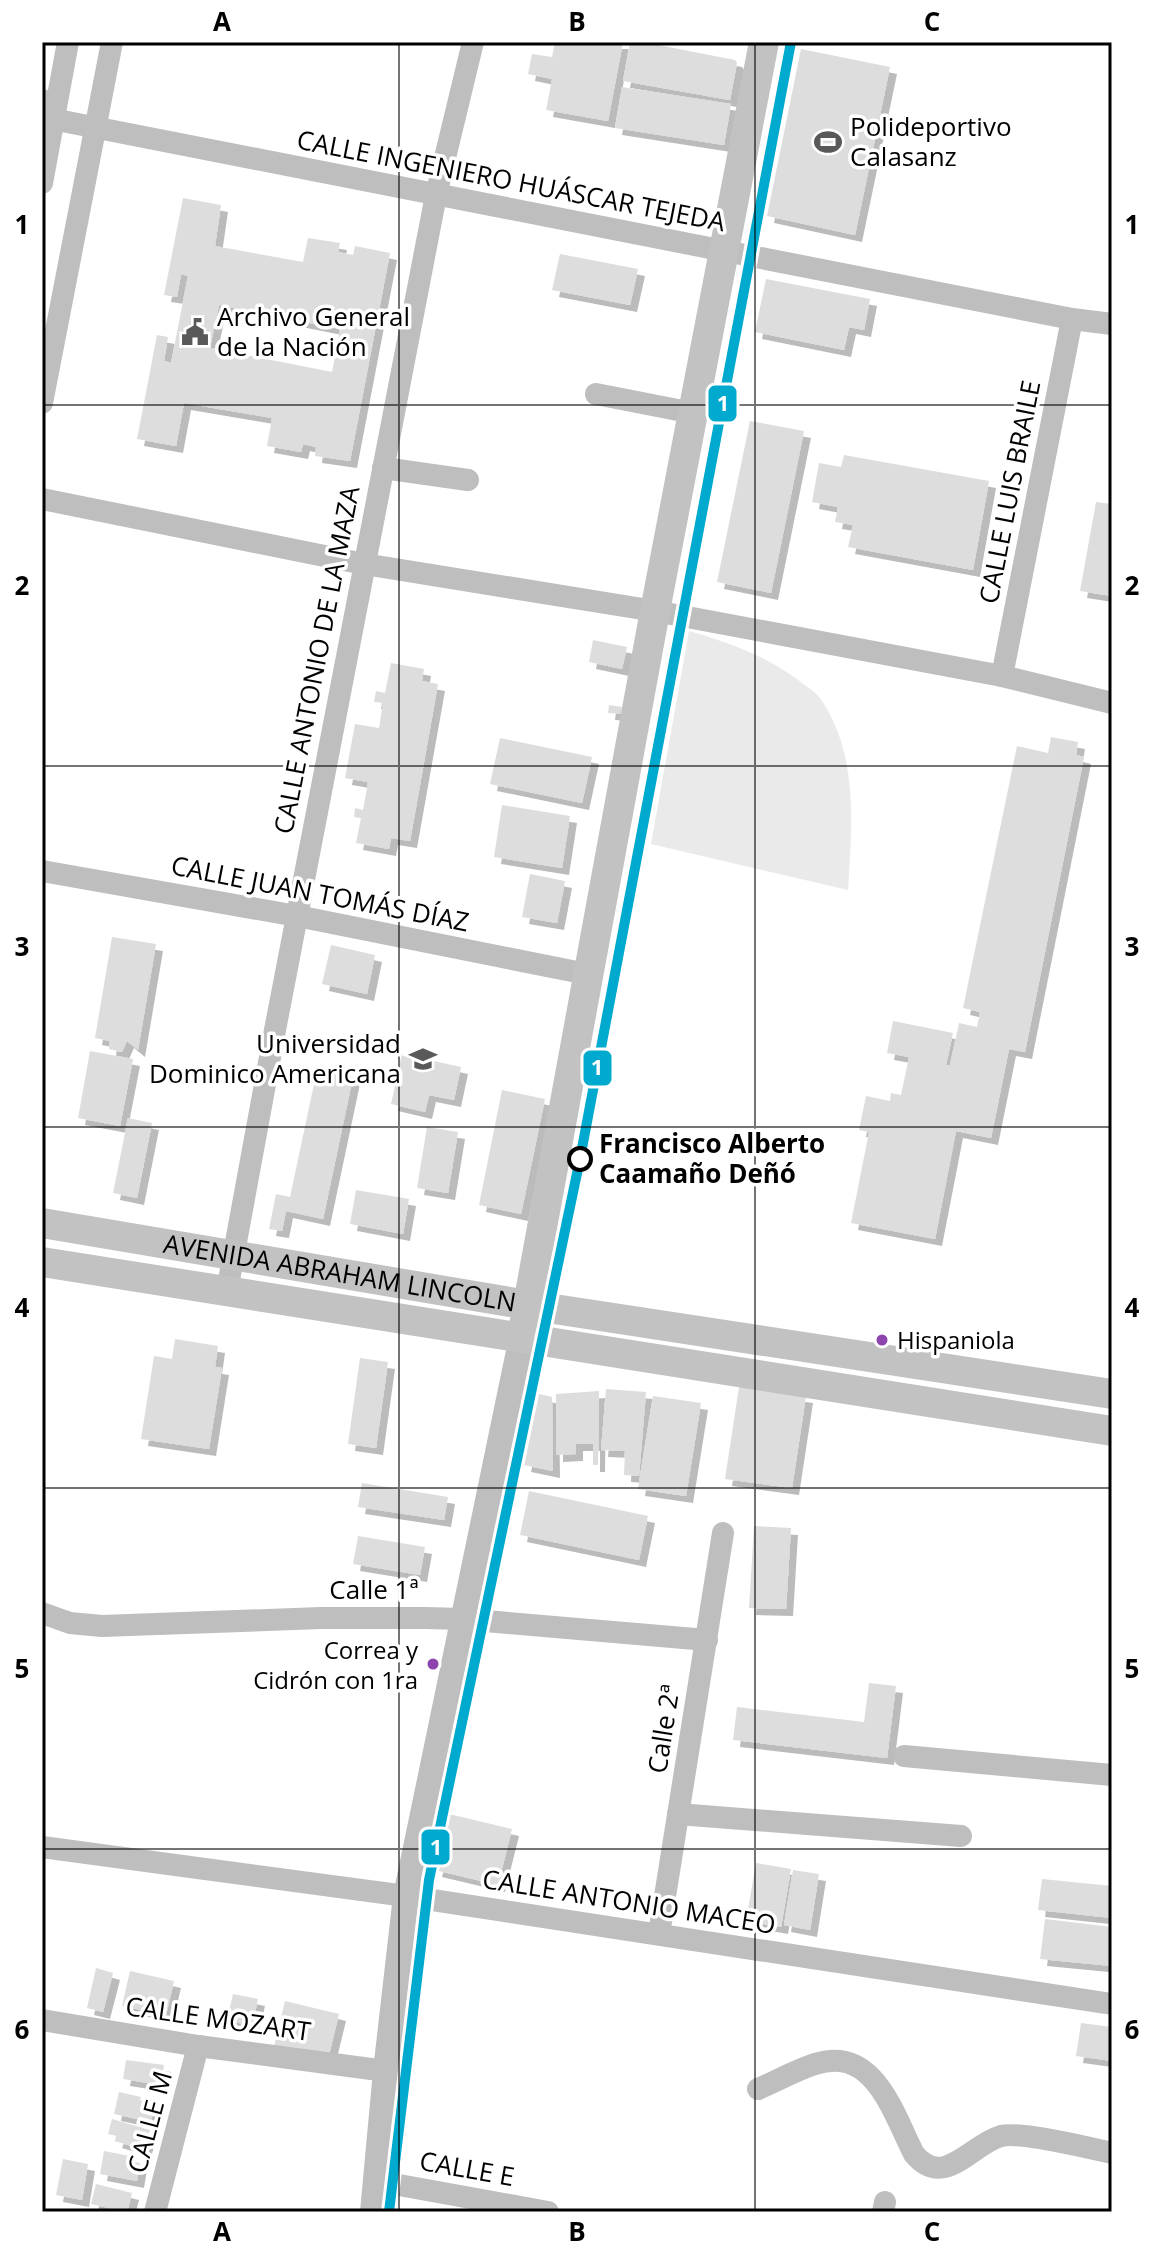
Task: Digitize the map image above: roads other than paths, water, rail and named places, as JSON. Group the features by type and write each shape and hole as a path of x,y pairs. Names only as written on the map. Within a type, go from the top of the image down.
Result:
{"main road":[{"path":"522,1337 587,974 764,42"},
{"name":"AVENIDA ABRAHAM LINCOLN","path":"42,1223 528,1305 1112,1394"},
{"name":"AVENIDA ABRAHAM LINCOLN","path":"42,1262 1112,1431"}],"street":[{"path":"42,183 46,113 68,42"},
{"path":"42,403 112,42"},
{"name":"CALLE ANTONIO DE LA MAZA","path":"227,1291 436,195 473,42"},
{"name":"CALLE INGENIERO HUÁSCAR TEJEDA","path":"46,113 97,129 1072,319 1112,324"},
{"name":"CALLE LUIS BRAILE","path":"1002,676 1072,319"},
{"path":"596,394 693,413"},
{"path":"383,468 468,480"},
{"path":"42,499 364,564 655,611 1002,676 1112,703"},
{"name":"CALLE JUAN TOMÁS DÍAZ","path":"42,871 297,916 587,974"},
{"path":"373,2212 406,1896 522,1337"},
{"name":"Calle 2ª","path":"659,1934 723,1533"},
{"name":"Calle 1ª","path":"42,1613 70,1623 102,1626 321,1618 462,1619 707,1640"},
{"path":"904,1756 1112,1775"},
{"path":"678,1814 961,1836"},
{"name":"CALLE ANTONIO MACEO","path":"42,1847 406,1896 1112,2004"},
{"name":"CALLE MOZART","path":"42,2020 198,2046 386,2071"},
{"name":"CALLE M","path":"155,2212 198,2046"},
{"path":"758,2089 815,2064 834,2060 863,2069 877,2082 914,2154 931,2168 944,2168 1002,2135 1021,2135 1112,2153"},
{"name":"CALLE E","path":"377,2181 548,2212"}],"place":[{"name":"Polideportivo Calasanz","path":"828,142"},
{"name":"Archivo General de la Nación","path":"195,332"},
{"name":"Universidad Dominico Americana","path":"423,1059"},
{"name":"Francisco Alberto Caamaño Deñó","path":"580,1159"},
{"name":"Hispaniola","path":"882,1340"},
{"name":"Correa y Cidrón con 1ra","path":"433,1664"}]}
